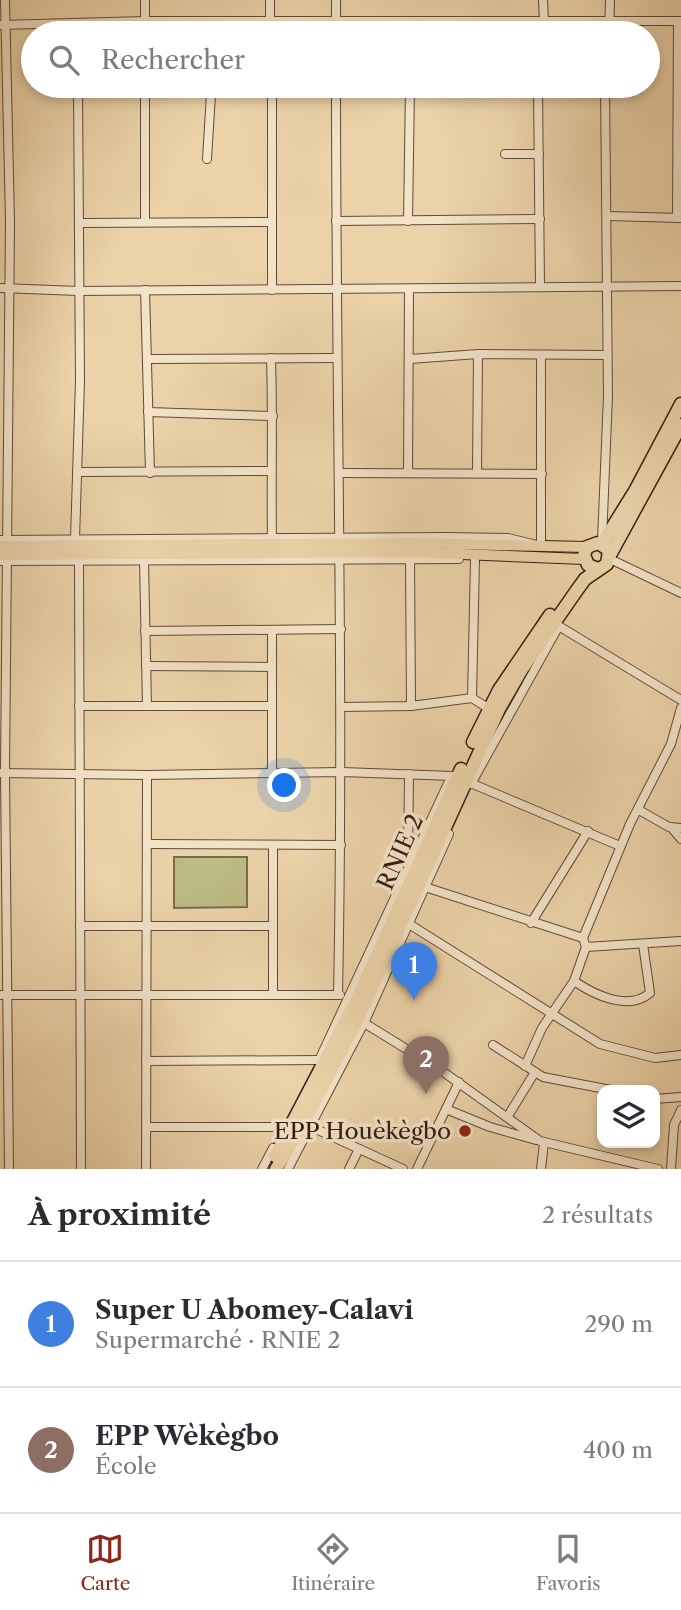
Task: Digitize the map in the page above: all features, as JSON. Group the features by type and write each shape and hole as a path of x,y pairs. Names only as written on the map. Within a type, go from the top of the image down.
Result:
{"highway":[{"path":"598,569 586,556 602,544 635,491 681,404"},
{"name":"RNIE 2","path":"268,1169 286,1127 499,709 585,579 610,557 677,446 681,425"},
{"path":"602,544 610,557"},
{"name":"RNIE 2","path":"276,1169 307,1125 361,1021 422,886 488,708 528,645 580,576 586,556"}],"main road":[{"path":"3,550 272,541 339,548"},
{"path":"3,550 339,548 541,551 586,556"}],"street":[{"path":"5,0 2,25 5,221 2,773 9,1169"},
{"path":"145,0 145,21"},
{"path":"270,0 270,21"},
{"path":"336,0 336,21"},
{"path":"542,0 544,21"},
{"path":"608,216 679,218 679,21 610,21 610,0"},
{"path":"2,25 21,26"},
{"path":"75,539 79,291 78,98"},
{"path":"145,98 145,222"},
{"path":"207,159 211,98"},
{"path":"272,98 272,290"},
{"path":"336,98 336,358 340,472 342,772 338,995"},
{"path":"408,221 410,98"},
{"path":"538,98 540,286"},
{"path":"602,544 608,442 605,98"},
{"path":"505,153 539,154"},
{"path":"336,221 540,219"},
{"path":"79,223 272,222"},
{"path":"5,288 79,291 681,286"},
{"path":"408,473 409,289"},
{"path":"145,290 150,472"},
{"path":"410,359 478,354 606,355"},
{"path":"477,472 478,354"},
{"path":"541,355 541,551"},
{"path":"3,550 75,539 272,541 271,358"},
{"path":"148,359 336,358"},
{"path":"148,412 273,416"},
{"path":"77,472 270,471"},
{"path":"340,472 541,474"},
{"path":"3,550 79,561 144,560 508,538 541,551"},
{"path":"339,548 410,558 515,560 541,551"},
{"path":"610,557 681,593"},
{"path":"410,558 411,706"},
{"path":"471,698 475,559"},
{"path":"144,560 147,706"},
{"path":"79,561 81,1169"},
{"path":"556,623 681,700"},
{"path":"145,631 341,629"},
{"path":"272,631 272,771"},
{"path":"146,666 272,667"},
{"path":"341,707 411,706 471,698 488,708"},
{"path":"79,706 272,706"},
{"path":"526,1066 542,1028 573,981 584,942 620,846 671,744 681,708"},
{"path":"2,773 147,775 272,771 409,774 462,779 620,846"},
{"path":"408,870 409,774"},
{"path":"146,1169 147,775"},
{"path":"262,1169 353,997 408,870 462,779"},
{"path":"639,810 671,827 681,839"},
{"path":"671,827 681,828"},
{"path":"531,923 588,831"},
{"path":"147,844 341,845"},
{"path":"273,845 273,995"},
{"path":"542,1142 459,1082 361,1021 409,924 422,886 584,942 643,944 681,941"},
{"path":"409,924 553,1012 578,1033 625,1053 655,1058 681,1055"},
{"path":"80,926 273,926"},
{"path":"573,981 593,994 607,999 645,998 650,993 651,984 643,944"},
{"path":"4,995 353,997"},
{"path":"493,1045 552,1080 597,1088"},
{"path":"146,1061 319,1060"},
{"path":"508,1116 535,1072"},
{"path":"417,1169 459,1082"},
{"path":"660,1099 681,1097"},
{"path":"446,1109 490,1127 542,1142 658,1169"},
{"path":"671,1169 674,1125 681,1110"},
{"path":"288,1169 307,1125 403,1169"},
{"path":"147,1127 286,1127"},
{"path":"541,1169 542,1142"},
{"path":"349,1169 359,1149"}],"shaded area":[{"path":"174,857 247,857 247,907 174,908"}],"place":[{"name":"Super U Abomey-Calavi","path":"414,1000"},
{"name":"EPP Wèkègbo","path":"426,1094"},
{"name":"EPP Houèkègbo","path":"465,1131"}]}
